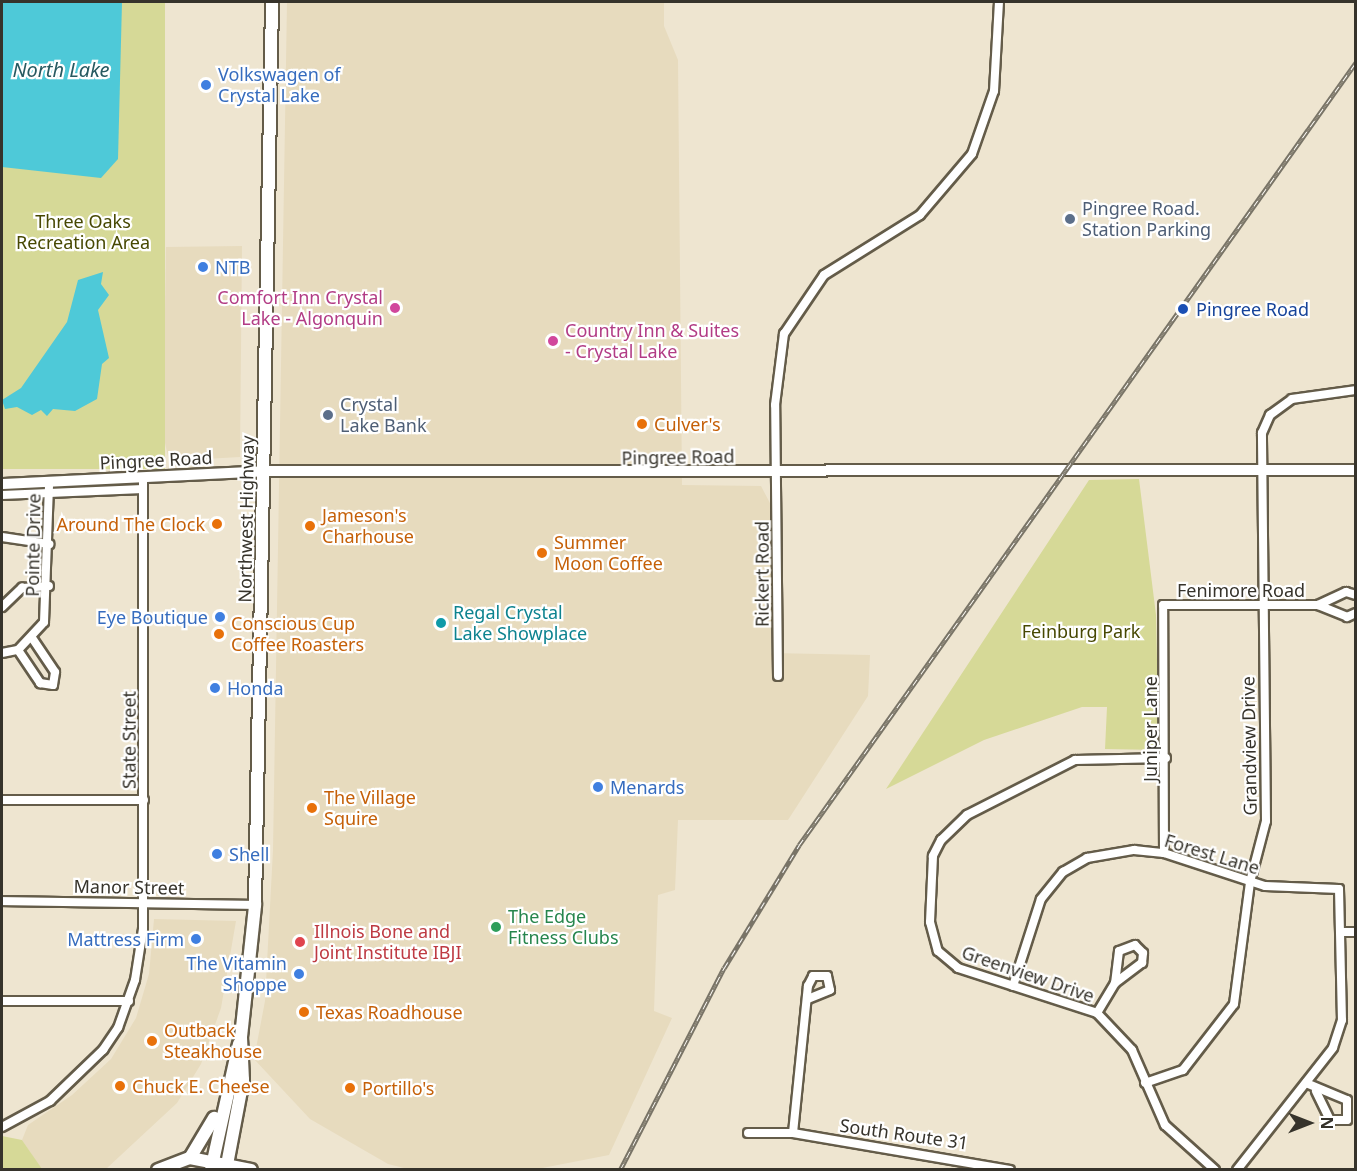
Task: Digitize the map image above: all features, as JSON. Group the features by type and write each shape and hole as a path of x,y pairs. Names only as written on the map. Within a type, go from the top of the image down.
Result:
{"main road":[{"name":"Northwest Highway","path":"227,1168 243,1080 241,1037 255,905 265,471 272,2"},
{"name":"Northwest Highway","path":"212,1167 227,1077 241,1037"},
{"path":"159,1170 190,1158 209,1133 227,1077"},
{"path":"190,1158 212,1167 251,1170"}],"street":[{"name":"Rickert Road","path":"778,676 778,357 794,313 824,275 920,215 972,154 994,91 999,2"},
{"name":"Grandview Drive","path":"1146,1083 1183,1070 1234,1004 1250,882 1266,821 1262,433 1280,405 1356,390"},
{"name":"Pingree Road","path":"2,484 49,487 143,477 265,471 1356,470"},
{"name":"State Street","path":"2,1127 50,1101 89,1066 118,1028 129,1001 140,955 144,800 143,477"},
{"path":"2,495 49,487 143,489"},
{"name":"Pointe Drive","path":"2,653 18,650 33,639 44,622 49,586 49,487"},
{"path":"2,537 49,544"},
{"path":"2,607 22,588 49,586"},
{"name":"Fenimore Road","path":"1318,605 1346,592 1356,595"},
{"name":"Fenimore Road","path":"1163,605 1318,605 1347,618 1356,613"},
{"name":"Juniper Lane","path":"1163,605 1166,758 1164,854"},
{"path":"18,650 40,683 54,685 55,672 33,639"},
{"name":"Greenview Drive","path":"1166,758 1075,760 967,815 941,840 929,874 932,940 958,968 1097,1013 1122,1036 1165,1125 1215,1170"},
{"path":"2,800 144,800"},
{"name":"Forest Lane","path":"1013,986 1041,899 1063,872 1110,852 1164,854 1250,882 1283,889 1339,889 1342,932"},
{"name":"Manor Street","path":"2,901 143,901 255,905"},
{"path":"1237,1170 1333,1048 1342,1020 1342,932 1356,932"},
{"path":"1097,1013 1115,983 1142,963 1143,953 1135,945 1119,951 1115,983"},
{"path":"793,1133 808,999"},
{"path":"2,1001 129,1001"},
{"path":"1306,1083 1316,1091 1347,1100 1347,1120 1330,1120 1316,1091"},
{"name":"South Route 31","path":"748,1134 793,1133 1010,1170"}],"shaded area":[{"path":"287,2 664,2 664,26 678,60 682,485 761,486 771,505 771,653 870,655 868,696 788,820 678,820 675,890 658,895 654,1011 672,1018 609,1155 532,1170 412,1170 388,1164 310,1119 254,1059 265,1001 273,850"},
{"path":"242,246 240,457 169,461 163,434 166,247"},
{"path":"154,919 236,921 221,1008 201,1064 177,1103 106,1169 42,1170 22,1140 28,1125 72,1095 111,1059 136,1018 149,974"}],"green space":[{"name":"Three Oaks Recreation Area","path":"2,2 165,2 165,469 2,469"},
{"name":"Feinburg Park","path":"1139,479 1156,615 1159,750 1105,749 1107,707 1082,707 984,740 886,789 1089,480"},
{"path":"2,1136 22,1140 42,1169 2,1169"}],"water":[{"name":"North Lake","path":"2,2 122,2 118,159 101,178 2,167"},
{"path":"103,272 101,284 109,295 98,310 109,358 102,364 97,399 75,411 53,409 47,416 41,410 32,415 17,407 5,409 2,400 21,388 67,322 78,280"}],"railway":[{"path":"620,1170 724,968 799,845 1356,62"}],"place":[{"name":"Volkswagen of Crystal Lake","path":"206,85"},
{"name":"Pingree Road. Station Parking","path":"1070,219"},
{"name":"NTB","path":"203,267"},
{"name":"Comfort Inn Crystal Lake - Algonquin","path":"395,308"},
{"name":"Pingree Road","path":"1183,309"},
{"name":"Country Inn & Suites - Crystal Lake","path":"553,341"},
{"name":"Crystal Lake Bank","path":"328,415"},
{"name":"Culver's","path":"642,424"},
{"name":"Around The Clock","path":"217,524"},
{"name":"Jameson's Charhouse","path":"310,526"},
{"name":"Summer Moon Coffee","path":"542,553"},
{"name":"Eye Boutique","path":"220,617"},
{"name":"Regal Crystal Lake Showplace","path":"441,623"},
{"name":"Conscious Cup Coffee Roasters","path":"219,634"},
{"name":"Honda","path":"215,688"},
{"name":"Menards","path":"598,787"},
{"name":"The Village Squire","path":"312,808"},
{"name":"Shell","path":"217,854"},
{"name":"The Edge Fitness Clubs","path":"496,927"},
{"name":"Mattress Firm","path":"196,939"},
{"name":"Illnois Bone and Joint Institute IBJI","path":"300,942"},
{"name":"The Vitamin Shoppe","path":"299,974"},
{"name":"Texas Roadhouse","path":"304,1012"},
{"name":"Outback Steakhouse","path":"152,1041"},
{"name":"Chuck E. Cheese","path":"120,1086"},
{"name":"Portillo's","path":"350,1088"}]}
